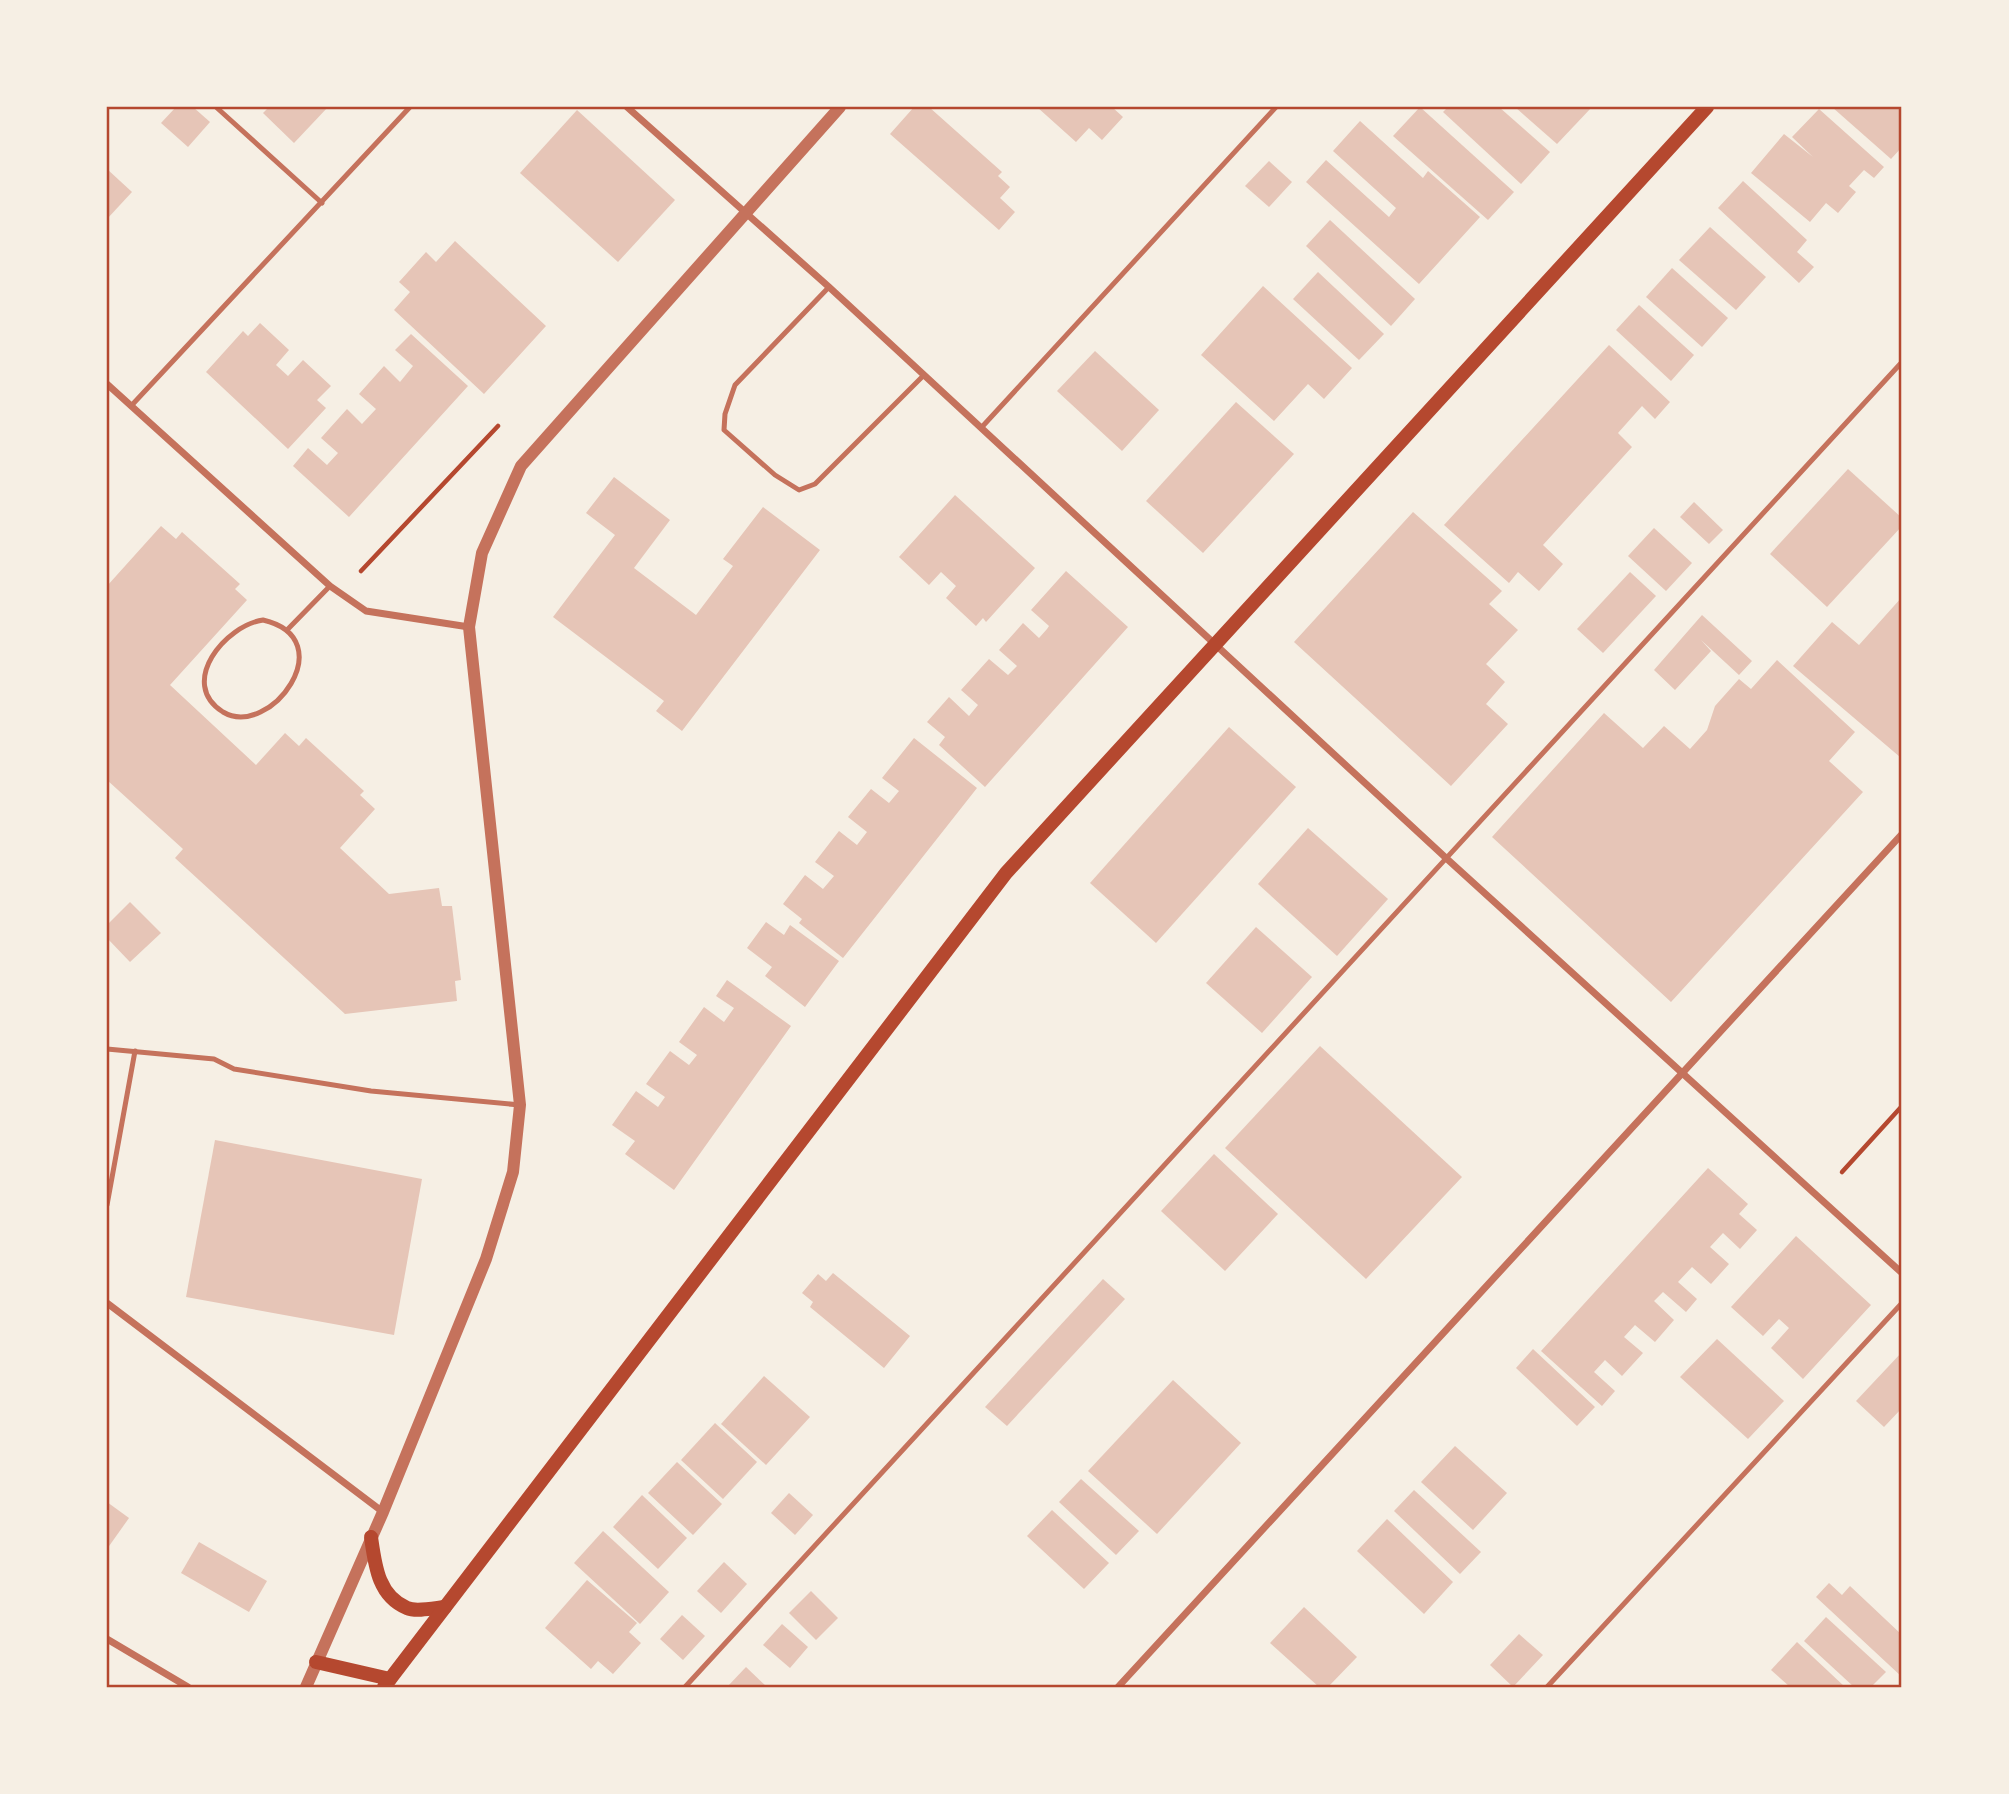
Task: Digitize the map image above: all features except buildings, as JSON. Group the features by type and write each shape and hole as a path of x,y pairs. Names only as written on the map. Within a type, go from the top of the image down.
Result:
{"main road":[{"path":"317,1662 390,1685 446,1607 1006,873 1707,107"},
{"path":"371,1538 374,1564 384,1592 408,1609 446,1607"}],"street":[{"path":"627,107 829,287 1681,1075 1902,1273"},
{"path":"306,1687 383,1512 486,1259 513,1172 520,1105 469,627 482,553 521,466 743,213 840,107"},
{"path":"107,384 330,586 366,611 469,627"},
{"path":"1118,1687 1902,834"},
{"path":"107,1303 383,1512"},
{"path":"107,1639 188,1687"}],"lane":[{"path":"216,107 322,204"},
{"path":"131,407 410,107"},
{"path":"981,428 1276,107"},
{"path":"829,287 734,385 725,414 724,430 775,475 799,490 815,484 923,376"},
{"path":"685,1687 1902,362"},
{"path":"287,630 330,586"},
{"path":"263,620 287,630 295,640 300,664 296,677 271,706 248,717 235,716 214,704 207,693 206,667 212,656 239,628 263,620"},
{"path":"107,1049 214,1059 233,1069 371,1091 520,1105"},
{"path":"107,1205 135,1051"},
{"path":"1547,1687 1902,1303"}],"path":[{"path":"362,571 498,426"},
{"path":"1842,1172 1902,1106"}]}
